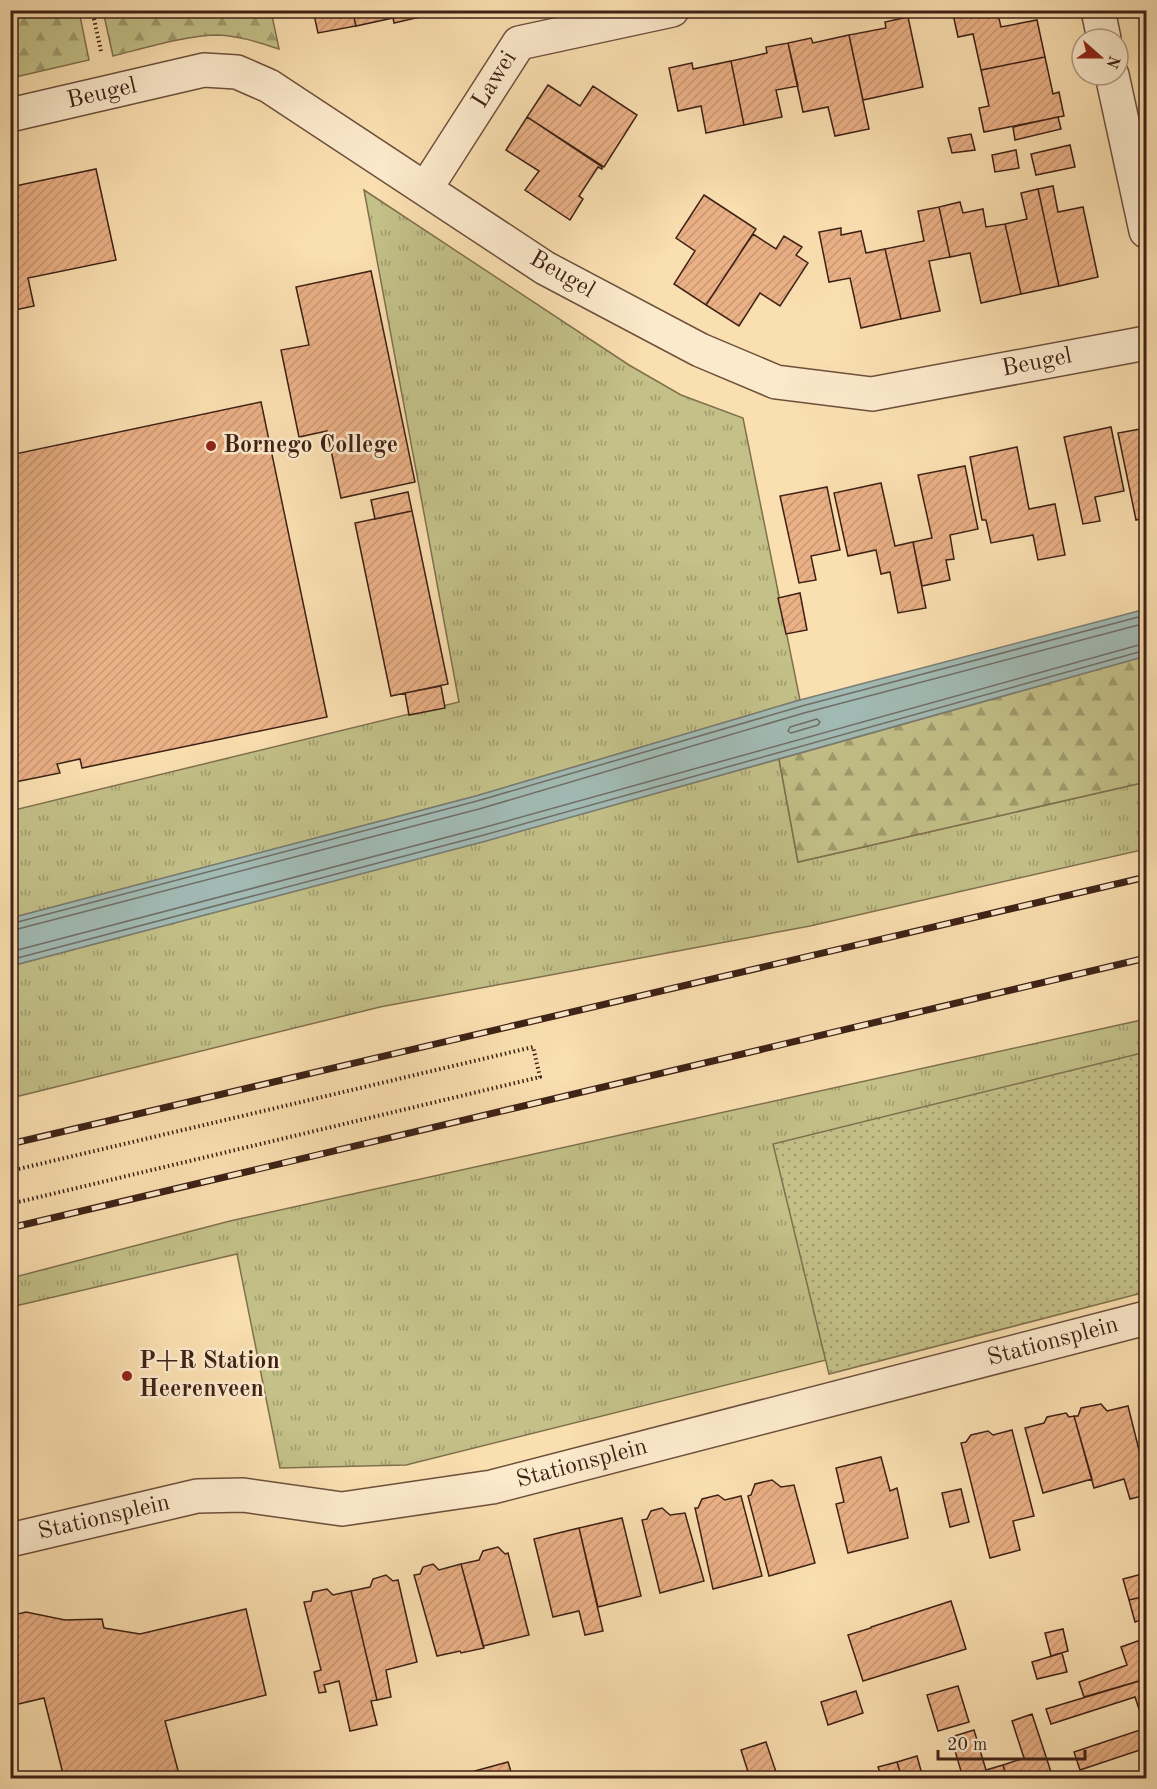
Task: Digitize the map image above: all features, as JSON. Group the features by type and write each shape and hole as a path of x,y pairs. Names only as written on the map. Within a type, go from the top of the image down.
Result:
{"street":[{"name":"Lawei","path":"426,188 519,43 672,10"},
{"path":"1098,10 1102,27"},
{"name":"Beugel","path":"10,115 204,70 237,72 269,86 545,267 700,350 776,382 872,394 1146,343"},
{"path":"1115,87 1146,231"},
{"name":"Stationsplein","path":"10,1540 197,1496 243,1495 342,1509 492,1487 1146,1318"}],"path":[{"path":"92,10 101,52"},
{"path":"10,1171 533,1047 540,1077 10,1204"}],"green space":[{"path":"10,11 79,11 89,60 11,78"},
{"path":"103,11 271,11 279,49 242,38 219,35 180,40 113,56"},
{"path":"364,190 629,365 681,395 743,418 800,700 476,796 11,918 10,811 459,702"},
{"path":"1146,656 1146,782 798,862 779,759"},
{"path":"779,759 798,862 1146,782 1146,849 810,926 380,1007 11,1098 11,966 485,841"},
{"path":"1146,1019 1146,1280 406,1465 280,1468 237,1254 11,1307 11,1278 230,1221"},
{"path":"1146,1052 1146,1292 829,1374 773,1144"}],"water":[{"path":"1146,609 1146,656 486,841 11,966 11,918 476,796 800,700"}],"building":[{"path":"313,10 352,10 356,26 318,33"},
{"path":"352,10 415,10 416,18 394,23 393,18 356,26"},
{"path":"415,10 438,10 439,13 416,18"},
{"path":"971,10 997,10 1001,27 1037,20 1045,57 981,70 973,34 958,37 953,14"},
{"path":"908,17 923,87 863,100 849,35 886,28 885,22"},
{"path":"849,35 869,129 835,136 828,107 803,112 788,43 811,38 813,43"},
{"path":"788,43 798,86 776,90 782,117 744,125 731,61 767,53 766,47"},
{"path":"1045,57 1053,94 1059,92 1064,116 984,132 979,108 989,106 981,70"},
{"path":"731,61 744,125 706,133 701,106 678,111 669,68 692,63 693,69"},
{"path":"548,85 580,106 593,86 637,115 604,167 527,117"},
{"path":"527,117 602,167 602,169 598,167 579,196 583,199 570,220 525,190 539,171 506,150"},
{"path":"1058,117 1061,129 1015,140 1013,127"},
{"path":"971,134 975,150 952,153 948,138"},
{"path":"1070,145 1075,167 1036,175 1031,154"},
{"path":"1016,150 1019,168 995,172 992,155"},
{"path":"96,169 116,260 28,278 34,306 10,311 10,187"},
{"path":"1053,186 1058,212 1083,207 1098,277 1059,286 1038,189"},
{"path":"1038,189 1059,286 1021,294 1005,224 1027,219 1021,193"},
{"path":"704,195 756,229 706,305 674,284 695,251 676,238"},
{"path":"960,202 963,213 983,209 986,227 1005,224 1021,294 981,303 970,253 950,257 939,207"},
{"path":"939,207 950,257 929,261 940,311 901,319 885,249 924,241 918,211"},
{"path":"841,228 841,235 861,231 866,253 885,249 901,319 861,328 850,278 829,282 819,232"},
{"path":"753,234 776,249 784,236 802,247 796,255 808,263 780,306 760,293 739,326 706,305"},
{"path":"371,271 415,482 341,498 327,431 299,437 281,350 309,345 296,287"},
{"path":"261,402 327,717 82,768 80,759 57,764 60,773 10,783 10,455"},
{"path":"1111,427 1124,491 1095,497 1100,521 1083,524 1064,437"},
{"path":"1146,428 1146,518 1136,520 1118,433"},
{"path":"1017,447 1029,509 1055,504 1065,555 1038,560 1033,535 991,543 986,520 982,520 970,457"},
{"path":"965,466 978,529 950,535 954,559 946,560 950,580 922,586 913,542 932,538 918,475"},
{"path":"881,483 895,546 913,542 926,608 898,613 890,572 881,574 876,550 848,556 834,493"},
{"path":"827,487 840,550 811,556 816,580 799,583 780,496"},
{"path":"408,492 412,511 375,519 371,500"},
{"path":"412,511 448,684 391,696 355,523"},
{"path":"800,593 807,630 786,634 778,598"},
{"path":"441,686 445,708 409,715 405,693"},
{"path":"1101,1404 1107,1411 1128,1406 1146,1478 1146,1495 1130,1499 1124,1479 1094,1488 1074,1416 1078,1416 1081,1408"},
{"path":"1066,1413 1069,1417 1074,1416 1092,1479 1043,1493 1025,1428 1044,1423 1047,1417"},
{"path":"1012,1430 1034,1516 1013,1521 1020,1550 990,1558 961,1443 966,1442 971,1435 988,1431 993,1435"},
{"path":"881,1457 890,1491 897,1488 908,1538 848,1553 836,1504 844,1502 836,1468"},
{"path":"772,1480 781,1487 794,1485 815,1563 769,1576 748,1496 751,1495 755,1484"},
{"path":"961,1489 969,1522 950,1527 942,1493"},
{"path":"718,1495 725,1500 741,1496 762,1576 713,1589 695,1508 698,1508 702,1499"},
{"path":"662,1508 670,1515 685,1513 704,1581 660,1593 642,1520 647,1519 651,1511"},
{"path":"622,1518 641,1596 598,1607 579,1528"},
{"path":"579,1528 603,1631 585,1635 579,1611 553,1617 534,1539"},
{"path":"498,1547 505,1554 508,1553 529,1635 483,1646 461,1564 479,1560 483,1551"},
{"path":"433,1564 439,1570 461,1564 484,1648 437,1656 414,1575 420,1574 423,1567"},
{"path":"1146,1573 1146,1596 1129,1600 1123,1579"},
{"path":"386,1575 393,1581 398,1580 417,1662 386,1670 391,1697 377,1700 351,1591 370,1587 373,1579"},
{"path":"327,1589 333,1595 351,1591 377,1700 371,1701 377,1725 350,1731 339,1681 324,1685 326,1692 319,1693 314,1672 321,1670 304,1602 311,1601 313,1592"},
{"path":"1146,1596 1146,1618 1135,1622 1129,1600"},
{"path":"951,1601 966,1649 863,1681 848,1635"},
{"path":"246,1609 266,1695 165,1721 180,1778 64,1778 44,1698 10,1706 10,1616 26,1612 65,1620 102,1619 104,1628 140,1634"},
{"path":"1063,1629 1068,1651 1051,1656 1045,1633"},
{"path":"1146,1638 1146,1679 1084,1697 1079,1682 1127,1665 1121,1647"},
{"path":"1062,1653 1067,1672 1037,1679 1032,1662"},
{"path":"1146,1679 1146,1720 1143,1721 1135,1697 1051,1724 1046,1709"},
{"path":"958,1686 969,1722 938,1731 927,1695"},
{"path":"856,1691 863,1713 828,1725 821,1702"},
{"path":"1032,1714 1053,1778 1007,1778 1003,1765 1024,1758 1012,1721"},
{"path":"1146,1728 1146,1748 1080,1770 1074,1752"},
{"path":"974,1730 986,1770 1003,1765 1007,1778 963,1778 951,1737"},
{"path":"766,1742 778,1778 750,1778 741,1750"},
{"path":"917,1756 923,1778 902,1778 897,1762"},
{"path":"508,1762 513,1778 473,1778 471,1772"},
{"path":"897,1762 902,1778 882,1778 878,1767"}],"railway":[{"path":"10,1144 1146,877"},
{"path":"10,1228 1146,958"}],"place":[{"name":"Bornego College","path":"211,446"},
{"name":"P+R Station Heerenveen","path":"127,1376"}]}
